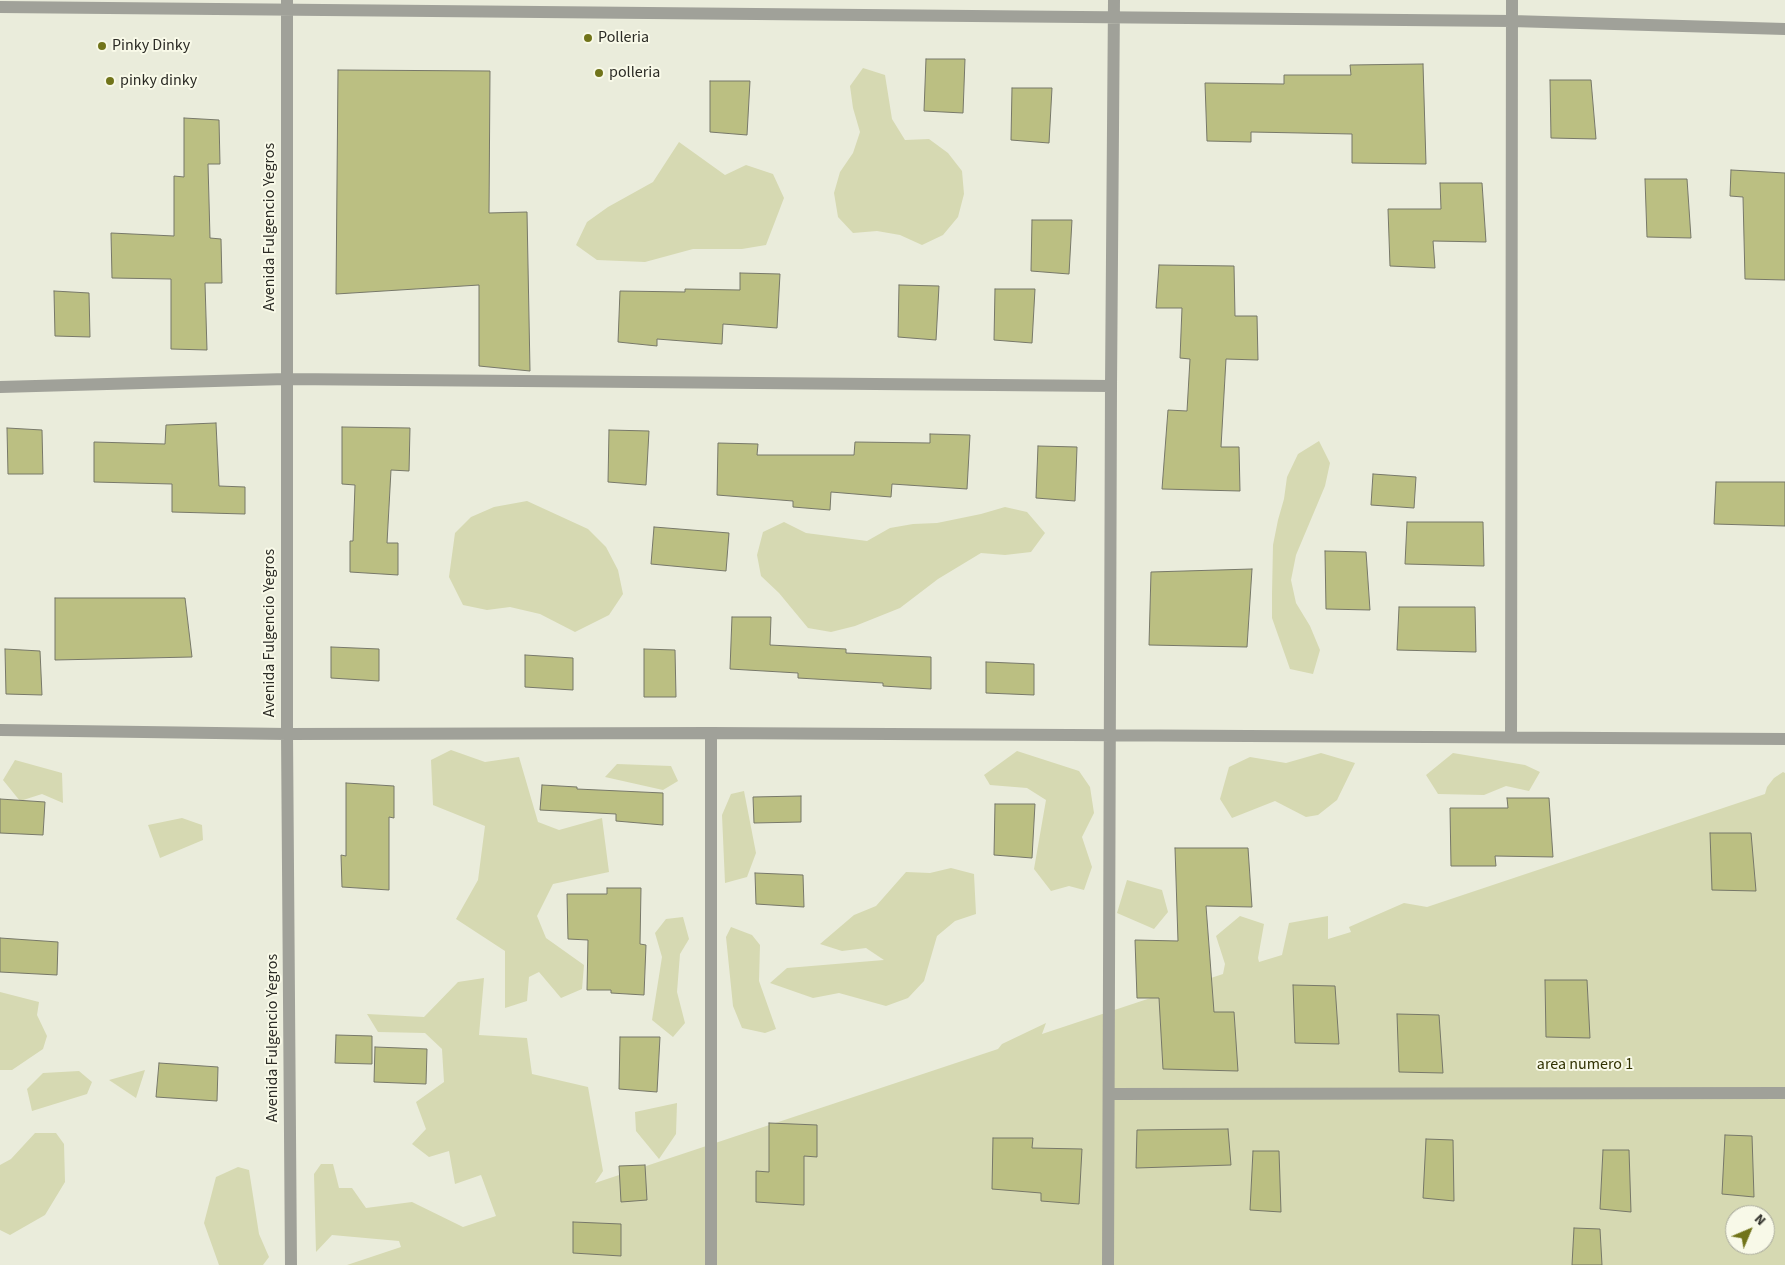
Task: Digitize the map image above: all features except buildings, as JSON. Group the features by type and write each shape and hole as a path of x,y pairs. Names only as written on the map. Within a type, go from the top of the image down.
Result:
{"street":[{"path":"1108,1265 1111,735 1110,386 1114,0"},
{"path":"1511,737 1512,0"},
{"path":"0,7 287,5 1114,18 1512,21 1785,29"},
{"name":"Avenida Fulgencio Yegros","path":"287,5 287,734 291,1265"},
{"path":"0,387 286,379 1110,386"},
{"path":"0,730 287,734 711,733 1785,739"},
{"path":"711,733 711,1265"},
{"path":"1109,1094 1785,1093"}],"green space":[{"path":"863,68 885,75 892,119 905,140 929,139 948,153 962,171 964,194 958,217 943,235 922,245 900,235 877,231 853,233 838,217 834,193 840,172 853,153 860,132 853,108 850,86"},
{"path":"679,142 725,175 746,165 773,174 784,198 766,245 742,249 693,249 645,262 597,260 576,245 587,222 608,207 653,182"},
{"path":"1319,441 1330,463 1325,486 1296,555 1291,580 1296,603 1310,626 1320,650 1313,674 1290,669 1272,618 1273,545 1287,477 1298,454"},
{"path":"527,501 588,529 606,547 618,570 623,594 609,615 575,632 540,614 510,607 487,610 463,605 449,577 455,533 471,517 494,507"},
{"path":"1005,507 1027,512 1045,533 1031,552 1005,555 981,553 938,579 900,608 855,626 831,632 808,628 779,593 761,576 757,555 763,532 784,522 806,533 867,541 890,528 913,524 937,523"},
{"path":"451,750 485,762 519,757 538,822 559,830 602,818 609,872 553,884 537,916 546,938 584,965 582,989 561,998 539,972 529,977 527,1001 505,1008 505,951 456,919 478,880 485,826 433,805 431,760"},
{"path":"1017,751 1079,771 1090,787 1094,813 1082,837 1092,867 1084,890 1069,886 1051,891 1034,869 1046,800 1027,788 990,785 984,775"},
{"path":"1321,753 1355,763 1337,800 1318,815 1306,817 1275,801 1232,818 1220,799 1229,767 1250,757 1286,763"},
{"path":"1453,753 1525,765 1540,772 1529,791 1506,786 1484,795 1438,794 1426,775"},
{"path":"15,760 62,773 63,803 42,794 20,801 3,780"},
{"path":"617,764 671,766 678,781 663,790 605,777"},
{"name":"area numero 1","path":"1783,772 1785,773 1785,1265 347,1265 401,1247 399,1241 332,1235 316,1252 314,1174 321,1164 333,1164 339,1188 352,1188 366,1208 412,1202 463,1227 496,1216 481,1175 455,1184 449,1151 429,1157 412,1144 426,1129 416,1102 444,1082 442,1049 425,1033 378,1032 367,1014 424,1017 458,982 484,978 479,1035 527,1038 532,1074 588,1087 603,1171 595,1183 998,1049 1002,1044 1046,1023 1042,1034 1223,974 1225,964 1216,936 1240,916 1264,924 1258,958 1259,962 1282,955 1289,923 1328,916 1328,939 1351,932 1349,927 1404,903 1427,907 1765,794 1767,787 1774,778"},
{"path":"744,791 756,853 747,877 725,883 722,815 731,794"},
{"path":"182,818 202,825 203,840 160,858 148,825"},
{"path":"951,868 974,874 976,914 955,921 937,936 924,981 908,998 886,1006 839,993 813,998 770,983 787,968 884,960 866,948 842,951 820,944 854,915 876,906 906,872 930,873"},
{"path":"1127,880 1162,890 1168,912 1154,929 1117,913"},
{"path":"683,917 689,939 680,954 677,992 685,1023 673,1037 652,1020 662,957 655,933 666,919"},
{"path":"731,927 752,935 760,945 759,981 776,1029 765,1033 742,1028 733,1006 726,937"},
{"path":"0,992 39,1002 37,1015 47,1036 43,1049 12,1070 0,1070"},
{"path":"145,1070 136,1098 109,1080"},
{"path":"79,1071 92,1082 87,1094 32,1111 27,1089 43,1073"},
{"path":"677,1103 676,1134 659,1159 636,1131 635,1112"},
{"path":"35,1133 56,1133 64,1144 65,1182 45,1215 10,1235 0,1230 0,1165 11,1159"},
{"path":"238,1167 249,1170 259,1234 269,1257 263,1265 219,1265 204,1223 216,1177"}],"place":[{"name":"Polleria","path":"588,38"},
{"name":"Pinky Dinky","path":"102,46"},
{"name":"polleria","path":"599,73"},
{"name":"pinky dinky","path":"110,81"}]}
